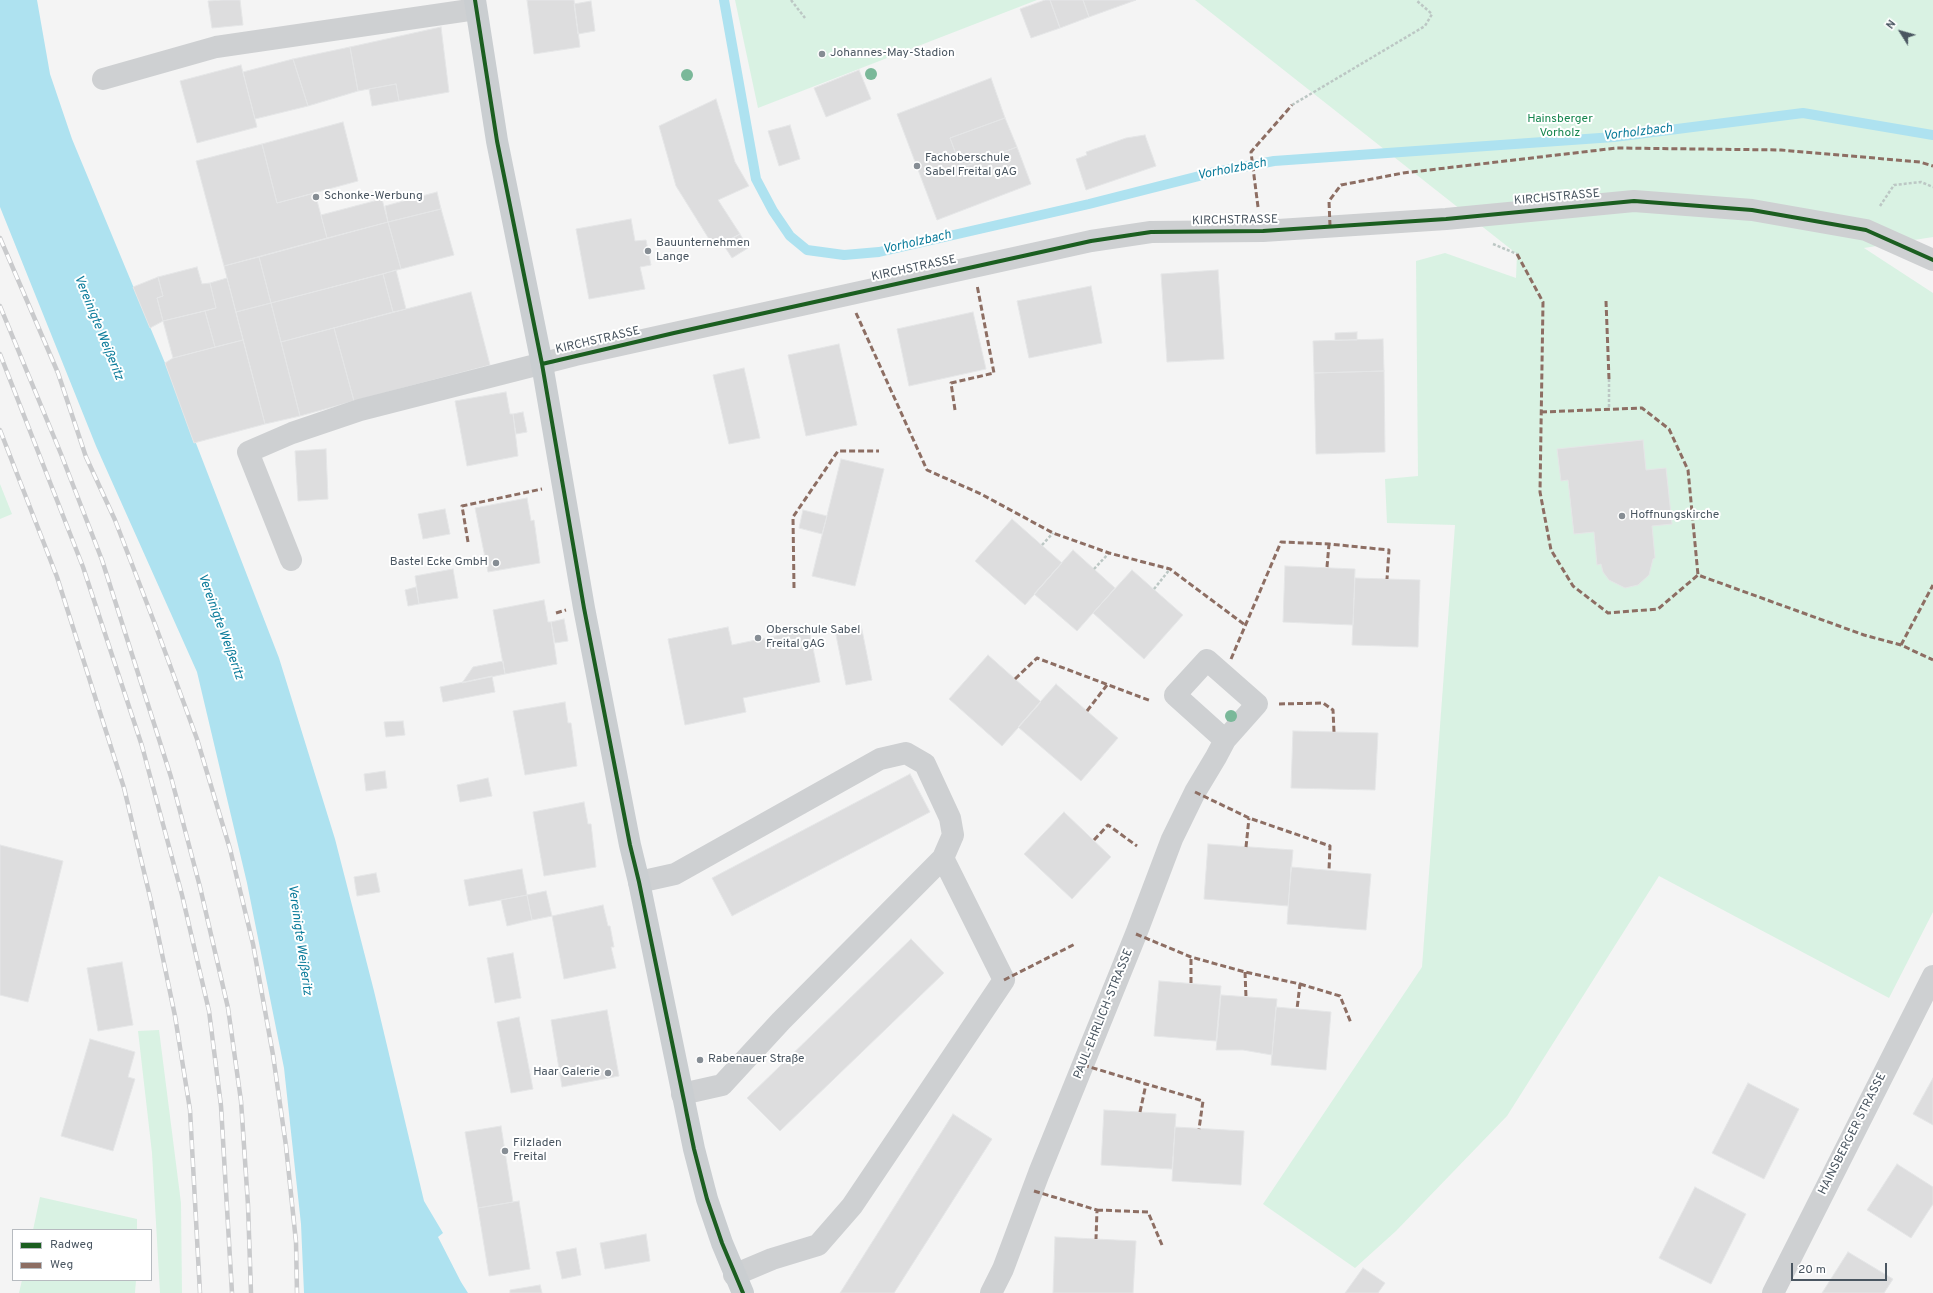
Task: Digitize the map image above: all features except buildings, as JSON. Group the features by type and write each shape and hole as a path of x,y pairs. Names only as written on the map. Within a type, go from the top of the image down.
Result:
{"main road":[{"path":"476,5 498,148 542,364 584,608 630,844 682,1094 707,1199 738,1284"}],"street":[{"path":"103,79 216,47 476,5"},
{"name":"KIRCHSTRASSE","path":"291,560 248,452 292,433 360,410 542,364 674,333 1076,244 1151,232 1264,231 1446,219 1634,201 1752,210 1866,230 1933,260"},
{"name":"PAUL-EHRLICH-STRASSE","path":"991,1293 1003,1269 1039,1173 1136,934 1172,839 1195,792 1225,740"},
{"path":"639,882 675,874 880,759 906,753 925,764 950,818 954,836 943,858 792,1010 722,1085 682,1094"},
{"path":"738,1284 772,1259 818,1245 852,1206 1004,980 943,858"},
{"name":"HAINSBERGER STRASSE","path":"1773,1293 1933,976"}],"path":[{"path":"791,0 805,18"},
{"path":"1292,105 1425,26 1432,14 1416,0"},
{"path":"1880,206 1894,185 1921,182 1933,187"},
{"path":"1490,243 1517,254"},
{"path":"1609,379 1609,409"},
{"path":"1042,545 1053,533"},
{"path":"1094,569 1109,553"},
{"path":"1154,589 1170,569"}],"green space":[{"name":"Johannes-May-Stadion","path":"735,0 1037,0 758,108"},
{"name":"Hainsberger Vorholz","path":"1195,0 1933,0 1933,237 1864,248 1933,293 1933,912 1889,998 1659,876 1507,1116 1396,1231 1355,1268 1263,1204 1422,967 1455,525 1387,523 1385,479 1418,476 1416,261 1445,253 1516,278 1517,254"},
{"path":"0,484 12,514 0,519"},
{"path":"159,1030 181,1203 182,1293 160,1293 152,1153 138,1031"},
{"path":"40,1197 137,1219 137,1229 33,1229"},
{"path":"22,1281 136,1281 135,1293 19,1293"}],"water":[{"name":"Vereinigte Weißeritz","path":"0,0 37,0 50,74 72,139 165,363 279,658 335,839 374,991 424,1201 443,1233 438,1237 468,1293 304,1293 301,1224 284,1068 247,883 197,672 96,446 0,207"}],"waterway":[{"name":"Vorholzbach","path":"724,0 756,179 773,211 790,236 807,250 844,255 879,252 1089,204 1211,173 1274,161 1614,137 1803,113 1933,135"}],"railway":[{"path":"0,238 58,373 86,457 115,520 156,627 197,739 230,849 253,944 273,1055 286,1146 296,1242 297,1293"},
{"path":"0,306 61,454 102,560 171,777 200,887 228,1008 241,1101 248,1205 251,1293"},
{"path":"0,354 83,567 142,746 182,895 209,1011 221,1106 232,1293"},
{"path":"0,430 57,577 124,788 151,901 175,1016 190,1110 200,1293"}],"marked path":[{"path":"1258,207 1251,152 1292,105"},
{"path":"1330,226 1329,201 1341,185 1403,173 1617,148 1781,150 1920,162 1933,166"},
{"path":"1517,254 1543,302 1540,492 1551,550 1573,586 1608,613 1658,609 1698,575 1864,635 1901,645 1933,660"},
{"path":"955,410 951,383 994,373 977,285"},
{"path":"1606,301 1609,379"},
{"path":"856,313 927,470 981,494 1053,533 1109,553 1170,569 1245,625"},
{"path":"1541,412 1642,408 1669,429 1688,470 1698,575"},
{"path":"794,588 793,517 838,451 879,451"},
{"path":"468,542 462,506 542,489"},
{"path":"1231,659 1281,542 1329,544 1389,550 1387,579"},
{"path":"1327,567 1329,544"},
{"path":"1901,645 1933,585"},
{"path":"556,613 566,610"},
{"path":"1015,679 1037,658 1151,701"},
{"path":"1087,711 1107,685"},
{"path":"1279,704 1323,703 1333,710 1334,732"},
{"path":"1195,792 1249,818 1330,846 1329,870"},
{"path":"1246,847 1249,818"},
{"path":"1094,840 1108,825 1137,846"},
{"path":"1136,934 1191,957 1245,972 1300,984 1297,1009"},
{"path":"1004,980 1075,944"},
{"path":"1191,957 1191,983"},
{"path":"1245,972 1246,997"},
{"path":"1300,984 1340,996 1351,1023"},
{"path":"1083,1065 1203,1101 1199,1129"},
{"path":"1140,1112 1146,1084"},
{"path":"1034,1191 1097,1210 1096,1239"},
{"path":"1097,1210 1148,1212 1162,1245"}],"cycle path":[{"path":"475,0 497,141 542,364 584,608 630,845 694,1149 707,1199 722,1243 743,1293"},
{"path":"542,364 674,333 1091,241 1151,232 1263,231 1446,219 1634,201 1752,210 1866,230 1933,260"}],"place":[{"name":"Johannes-May-Stadion","path":"822,54"},
{"name":"Fachoberschule Sabel Freital gAG","path":"917,166"},
{"name":"Schonke-Werbung","path":"316,197"},
{"name":"Bauunternehmen Lange","path":"648,251"},
{"name":"Hoffnungskirche","path":"1622,516"},
{"name":"Bastel Ecke GmbH","path":"496,563"},
{"name":"Oberschule Sabel Freital gAG","path":"758,638"},
{"name":"Rabenauer Straße","path":"700,1060"},
{"name":"Haar Galerie","path":"608,1073"},
{"name":"Filzladen Freital","path":"505,1151"}]}
